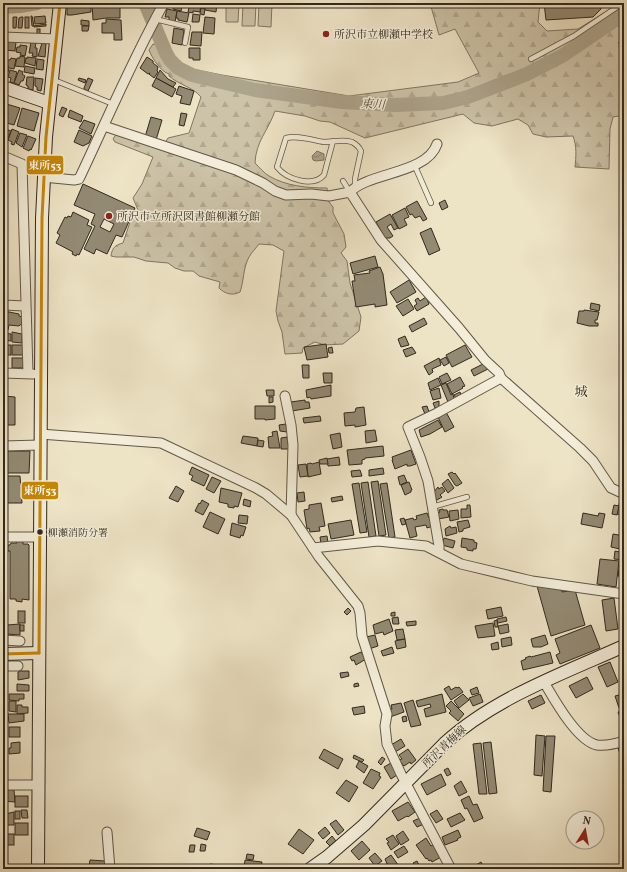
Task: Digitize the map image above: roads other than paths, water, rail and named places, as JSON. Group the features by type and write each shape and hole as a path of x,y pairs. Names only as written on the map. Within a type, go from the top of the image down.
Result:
{"street":[{"path":"34,374 49,103 60,3"},
{"path":"44,177 74,180 78,179 113,104 164,3"},
{"path":"3,39 56,39"},
{"path":"3,87 49,103"},
{"path":"104,126 236,170 286,196 311,194 329,196 352,189 414,164 429,155 437,144"},
{"path":"3,156 22,164 25,306 34,374 40,440 38,869"},
{"path":"352,189 381,240 501,378 580,448 593,461 611,488 624,494"},
{"path":"3,305 25,306"},
{"path":"3,373 34,374"},
{"path":"439,552 440,546 428,481 408,427 501,378"},
{"path":"285,396 291,425 293,445 291,515"},
{"path":"3,446 40,440 161,443 266,494 291,515 312,548 358,606 362,636 387,714 385,726 387,744 451,869"},
{"path":"3,537 40,537"},
{"path":"312,548 378,541 426,546 461,564 532,581 624,594"},
{"path":"3,640 20,641"},
{"name":"所沢青梅線","path":"310,869 328,857 349,839 457,732 475,719 490,709 544,682 624,646"},
{"path":"3,654 39,653"},
{"path":"3,666 18,666"},
{"path":"544,682 577,731 589,742 604,745 624,741"},
{"path":"3,785 39,785"},
{"path":"107,832 110,869"}],"lane":[{"path":"531,59 574,36 623,3"},
{"path":"155,19 188,27 185,43"},
{"path":"52,79 113,104"},
{"path":"333,141 324,175 321,178 312,181 299,181 281,173 277,167 286,138 292,137 325,142 333,141 347,141 354,143 361,151 352,189 343,181"},
{"path":"414,164 431,203"},
{"path":"432,508 466,497"}],"water":[{"path":"317,151 324,154 324,160 313,160 312,156"}],"waterway":[{"name":"東川","path":"3,7 37,3"},
{"name":"東川","path":"145,3 170,60 178,68 192,75 255,90 342,102 395,105 443,103 468,97 527,74 562,56 624,14"}],"place":[{"name":"所沢市立柳瀬中学校","path":"326,34"},
{"name":"所沢市立所沢図書館柳瀬分館","path":"109,216"},
{"name":"柳瀬消防分署","path":"40,532"}],"district":[{"name":"城","path":"581,391"}]}
